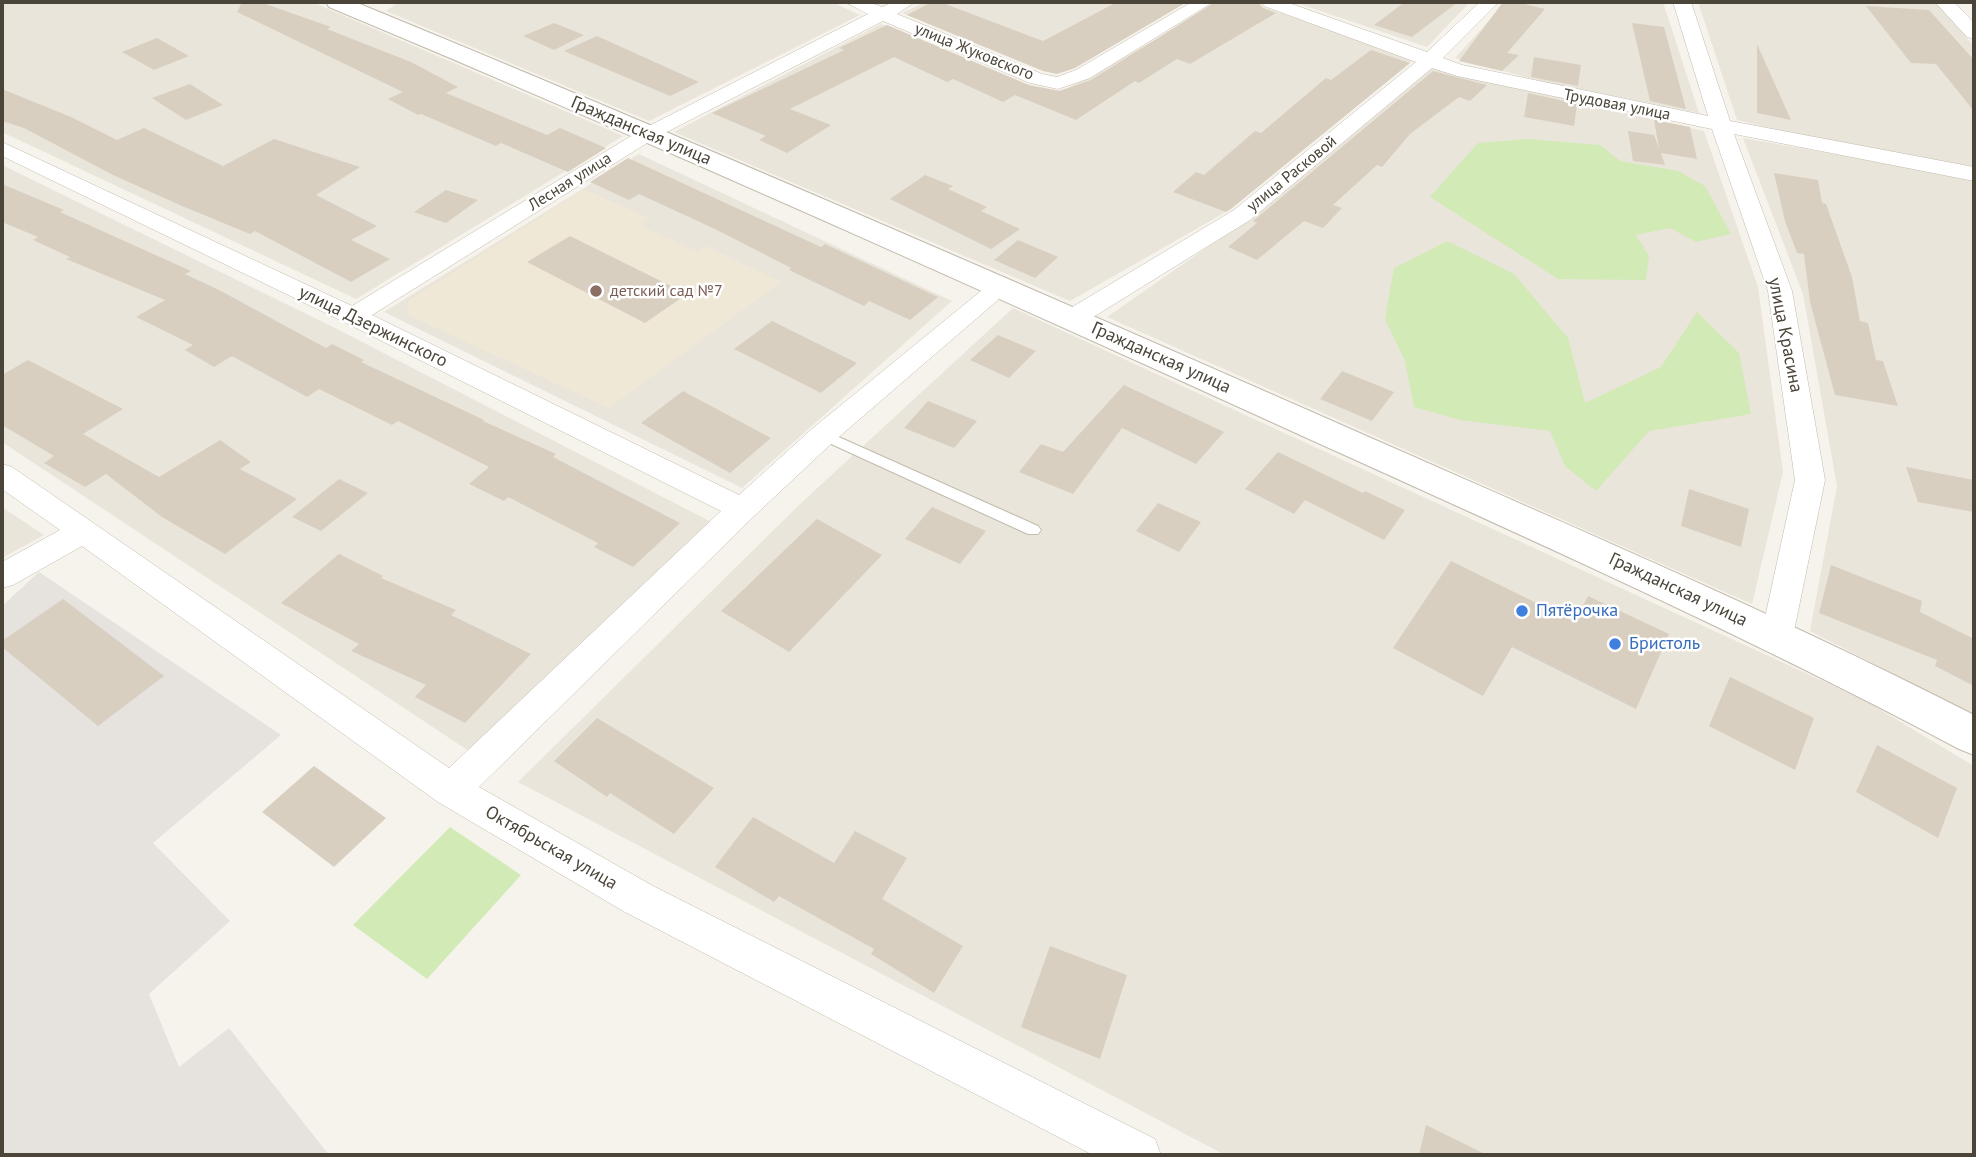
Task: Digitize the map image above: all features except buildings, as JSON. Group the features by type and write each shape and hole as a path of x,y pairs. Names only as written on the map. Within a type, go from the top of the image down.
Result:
{"street":[{"name":"улица Жуковского","path":"854,2 1037,79 1058,83 1083,74 1204,2"},
{"name":"Лесная улица","path":"353,316 648,134 906,2"},
{"name":"Трудовая улица","path":"1270,2 1457,70 1860,155 1974,174"},
{"name":"улица Расковой","path":"1073,318 1242,215 1431,59 1490,2"},
{"name":"улица Красина","path":"1682,2 1721,125 1780,291 1810,480 1777,636"},
{"path":"1944,2 1974,33"},
{"name":"Гражданская улица","path":"352,4 1073,318 1777,636 1872,681 1974,736"},
{"name":"улица Дзержинского","path":"2,148 353,316 742,509"},
{"path":"451,790 742,509 823,435 1001,287"},
{"name":"Октябрьская улица","path":"2,474 451,790 639,899 1139,1155"},
{"path":"2,576 85,531"}],"lane":[{"path":"823,435 1033,530"}],"shaded area":[{"path":"2,2 312,2 623,136 356,299 2,132"},
{"path":"399,2 832,2 860,15 649,121 386,11"},
{"path":"926,2 1184,2 1071,68 1046,72 902,13"},
{"path":"1223,2 1249,2 1414,59 1231,209 1070,301 674,132 881,24 1027,85 1063,91"},
{"path":"1294,2 1470,2 1427,47"},
{"path":"1506,2 1663,2 1699,113 1548,83 1455,58"},
{"path":"1698,2 1934,2 1974,46 1974,169 1863,151 1737,120"},
{"path":"1430,68 1704,131 1758,287 1783,472 1752,604 1107,317 1252,216"},
{"path":"1743,138 1974,179 1974,715 1810,631 1837,486 1803,294"},
{"path":"639,154 952,301 742,488 384,312"},
{"path":"2,165 335,328 723,528 475,755 2,442"},
{"name":"детский сад №7","path":"584,189 649,218 641,226 697,251 706,246 781,282 609,408 408,315 408,301"},
{"path":"1013,308 1864,700 1974,766 1974,1155 1225,1155 518,782 800,504"},
{"path":"2,507 44,535 2,558"},
{"path":"39,572 281,735 153,843 230,921 149,994 179,1067 229,1028 329,1155 2,1155 2,606"}],"green space":[{"path":"1528,139 1600,145 1620,161 1678,171 1705,186 1731,234 1696,242 1670,228 1636,235 1649,256 1646,280 1558,279 1430,197 1478,143"},
{"path":"1447,241 1514,274 1568,338 1585,403 1661,367 1697,312 1739,353 1751,414 1649,431 1596,491 1565,466 1550,431 1460,420 1414,407 1405,361 1385,319 1394,268"},
{"path":"450,827 521,875 427,979 353,925"}],"place":[{"name":"детский сад №7","path":"596,291"},
{"name":"Пятёрочка","path":"1522,611"},
{"name":"Бристоль","path":"1615,644"}]}
